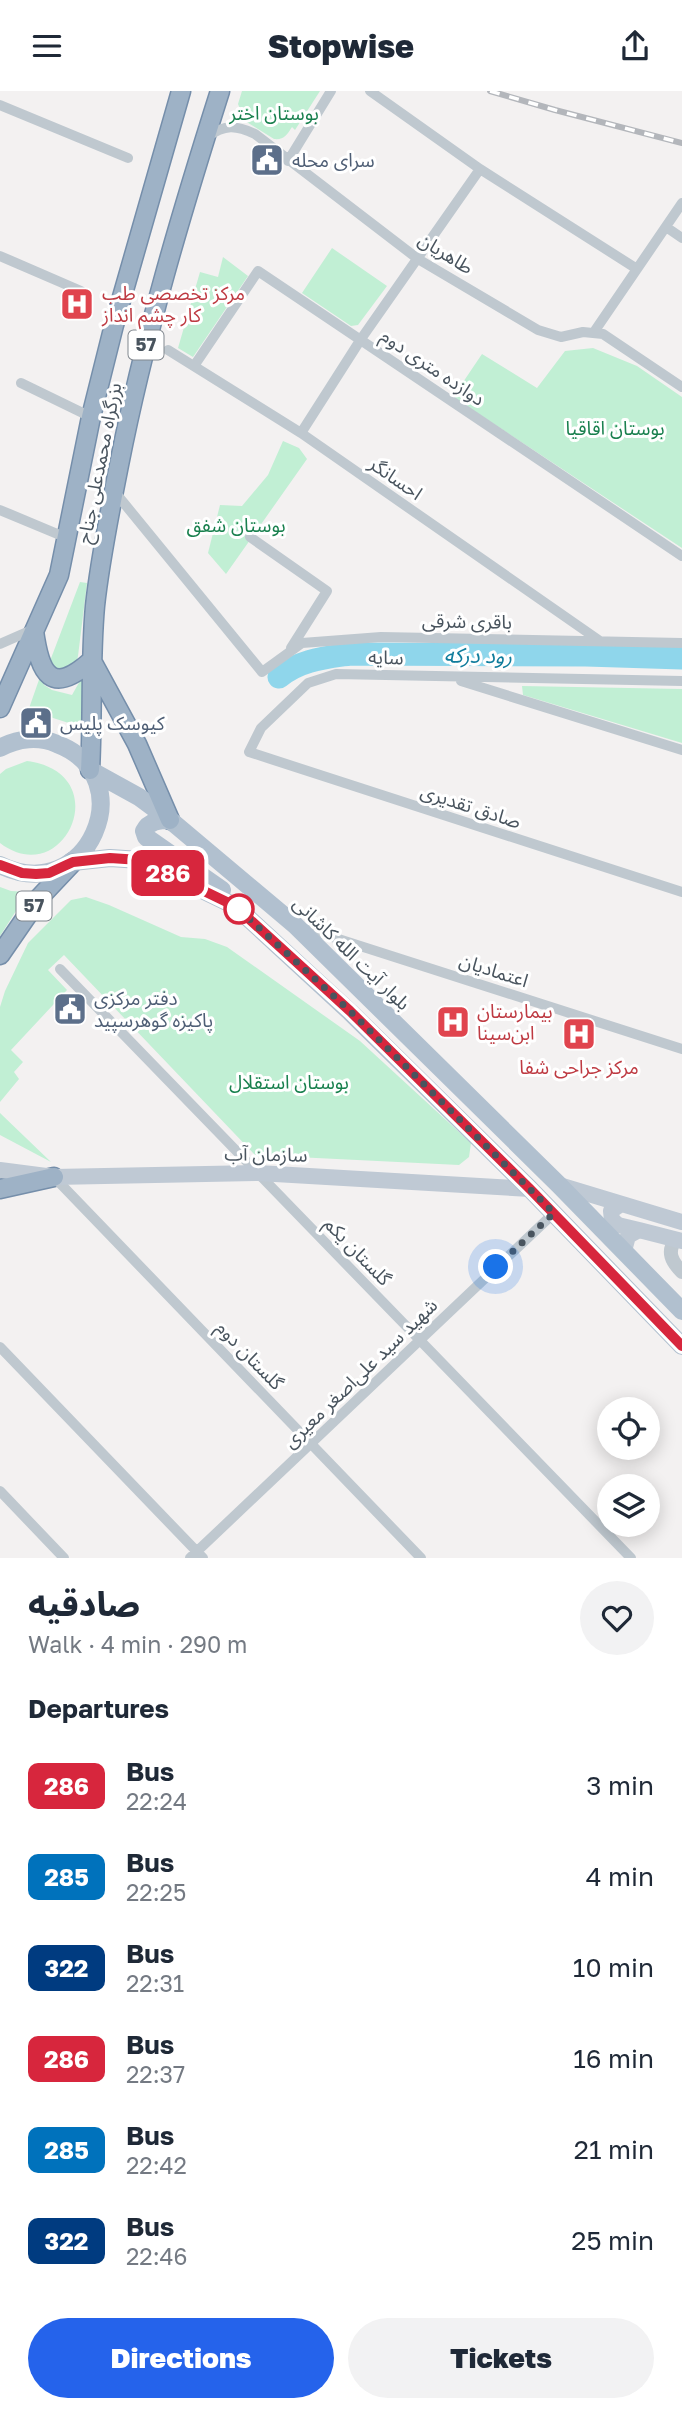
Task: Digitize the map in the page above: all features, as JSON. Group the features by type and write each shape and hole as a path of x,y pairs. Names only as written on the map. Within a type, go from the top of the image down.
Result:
{"highway":[{"name":"بزرگراه محمدعلی جناح","path":"0,708 59,575 91,417 114,325 181,91"},
{"name":"بزرگراه محمدعلی جناح","path":"90,770 95,605 114,491 147,338 181,214 220,91"},
{"path":"34,629 40,664 47,674 57,679 67,679 92,660 137,744 170,820"},
{"name":"57","path":"0,955 40,897 73,862"},
{"path":"0,1189 54,1177"}],"main road":[{"name":"بلوار آیت الله کاشانی","path":"0,748 26,739 52,742 78,756 90,770 139,797 170,820 295,925 559,1185 682,1311"},
{"path":"73,862 89,845 100,818 100,798 90,770"},
{"path":"170,820 159,820 150,824 144,831 146,837 221,889 235,906 350,1011 554,1213 682,1346"},
{"path":"0,865 22,873 36,874 49,873 73,862 110,858 140,860 235,906"},
{"name":"سازمان آب","path":"0,1170 54,1177 258,1173 530,1189"},
{"path":"559,1185 682,1221"},
{"path":"621,1204 611,1211 612,1220 618,1225 679,1240"},
{"path":"625,1251 628,1236 639,1230"}],"street":[{"path":"288,161 331,91"},
{"path":"370,91 480,169 637,269"},
{"path":"0,105 128,158"},
{"name":"طاهریان","path":"205,138 227,126 237,125 255,134 418,259 538,330 561,337 594,332"},
{"path":"300,433 361,339 480,169"},
{"path":"682,203 594,332 613,338 682,387"},
{"path":"666,227 682,238"},
{"path":"0,256 81,291"},
{"name":"دوازده متری دوم","path":"194,366 258,271 682,556"},
{"name":"احسانگر","path":"169,349 300,433 600,641"},
{"path":"20,383 91,417"},
{"name":"باقری شرقی","path":"114,491 262,672 302,643 369,637 682,643"},
{"path":"0,510 67,538"},
{"path":"250,537 327,591 289,651"},
{"path":"0,644 34,629"},
{"name":"سایه","path":"249,752 261,728 307,683 336,674 682,681"},
{"path":"450,677 682,750"},
{"name":"صادق تقدیری","path":"249,752 682,892"},
{"name":"اعتمادیان","path":"295,925 682,1049"},
{"name":"گلستان یکم","path":"60,969 631,1558"},
{"name":"گلستان دوم","path":"54,1177 421,1558"},
{"name":"شهید سید علی‌اصغر معیری","path":"197,1556 311,1443 554,1213"},
{"path":"679,1240 671,1246 670,1255 673,1263 682,1272"},
{"path":"0,1347 197,1556"},
{"path":"0,1491 64,1558"}],"green space":[{"name":"بوستان اختر","path":"242,91 320,91 295,130 292,127 285,136 274,139 245,121 238,104"},
{"path":"332,248 387,286 358,325 351,326 302,293"},
{"path":"223,257 248,276 193,357 178,348 200,272 218,277"},
{"name":"بوستان اقاقیا","path":"593,348 637,366 682,397 682,548 453,397 482,354 537,388 565,351"},
{"name":"بوستان شفق","path":"283,441 299,448 307,459 226,574 208,553 220,505 242,506 268,475"},
{"path":"80,582 87,583 78,656 76,664 62,672 52,668 50,661"},
{"path":"85,672 81,727 50,717 27,714 41,674 44,685 72,695"},
{"path":"522,686 682,689 682,743 523,695"},
{"path":"27,761 55,770 70,786 75,805 72,825 61,842 44,853 23,854 0,843 0,774"},
{"path":"0,887 28,892 0,936"},
{"name":"بوستان استقلال","path":"86,897 181,937 205,939 227,947 360,1041 471,1143 469,1157 459,1165 255,1155 64,955 48,970 67,990 11,1050 23,1062 14,1072 19,1079 0,1102 0,1007 5,991 28,943 71,900"},
{"path":"0,1113 51,1162 0,1135"}],"waterway":[{"name":"رود درکه","path":"279,677 304,663 350,654 682,658"}],"railway":[{"path":"490,91 682,143"}],"bus line":[{"name":"286","path":"0,865 10,870 36,874 49,873 73,862 110,858 140,860 235,906 350,1011 554,1213 682,1346"}],"place":[{"name":"سرای محله","path":"267,160"},
{"name":"مرکز تخصصی طب کار چشم انداز","path":"77,304"},
{"name":"کیوسک پلیس","path":"36,723"},
{"name":"دفتر مرکزی پاکیزه گوهرسپید","path":"70,1009"},
{"name":"بیمارستان ابن‌سینا","path":"453,1022"},
{"name":"مرکز جراحی شفا","path":"579,1034"}],"route":[{"path":"239,909 235,906 350,1011 554,1213 496,1267"}]}
